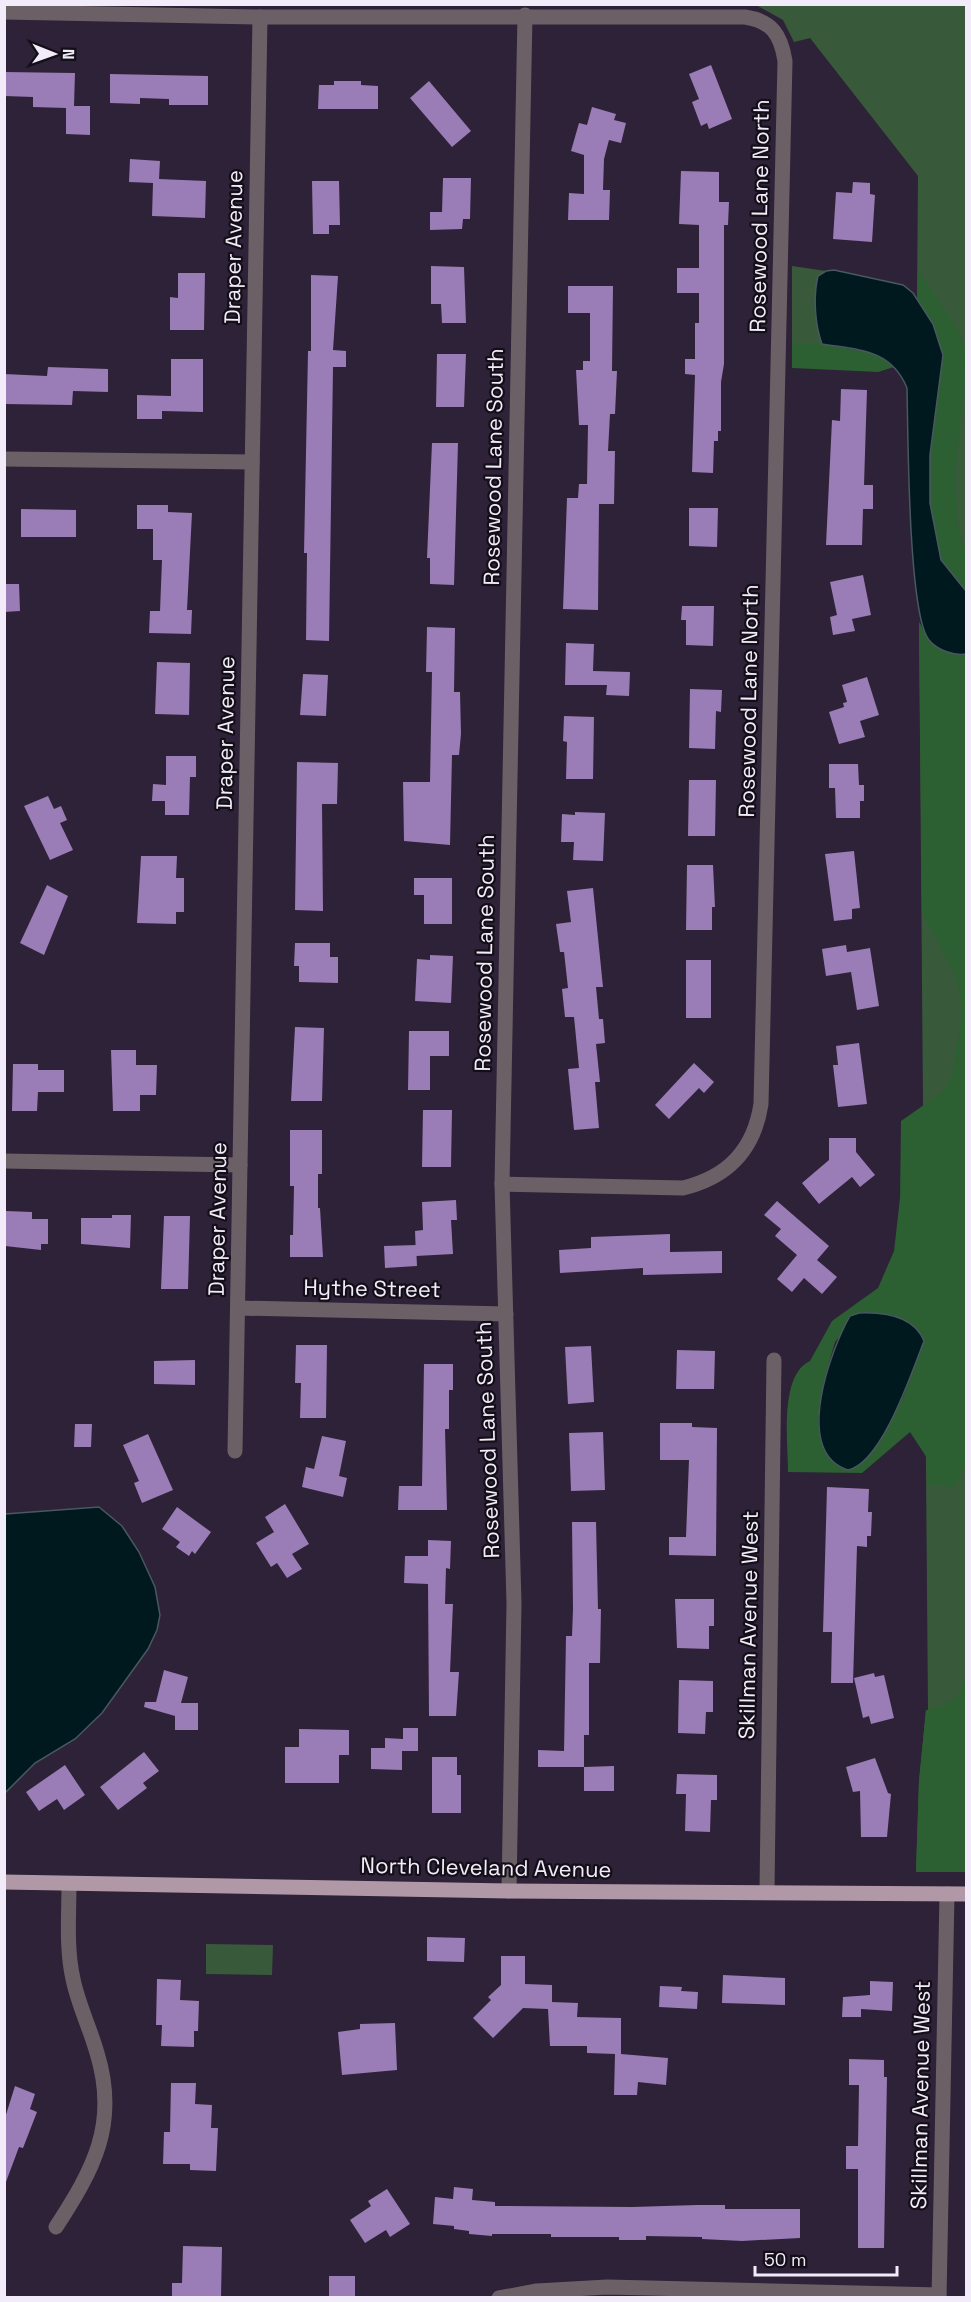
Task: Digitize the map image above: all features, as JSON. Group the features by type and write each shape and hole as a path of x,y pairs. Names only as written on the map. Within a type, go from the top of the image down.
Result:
{"main road":[{"name":"North Cleveland Avenue","path":"4,1882 509,1891 966,1894"}],"street":[{"path":"4,12 260,17 525,15"},
{"name":"Rosewood Lane North","path":"502,1184 683,1188 703,1183 722,1173 738,1160 750,1143 758,1124 761,1104 785,62 783,48 774,29 759,19 525,15"},
{"name":"Rosewood Lane South","path":"509,1891 514,1604 502,1184 525,15"},
{"name":"Draper Avenue","path":"235,1451 260,17"},
{"path":"4,459 252,462"},
{"path":"4,1161 240,1165"},
{"name":"Hythe Street","path":"237,1308 506,1314"},
{"name":"Skillman Avenue West","path":"767,1891 774,1360"},
{"path":"56,2227 91,2170 99,2150 104,2117 104,2089 98,2055 73,1981 70,1963 69,1884"},
{"name":"Skillman Avenue West","path":"939,2296 947,1894"},
{"path":"499,2298 537,2291 607,2287 939,2296"}],"green space":[{"path":"756,5 966,5 966,591 917,299 918,176 810,38 794,42 783,20"},
{"path":"792,266 826,271 818,276 815,302 816,320 822,344 792,344"},
{"path":"918,271 956,326 966,353 955,482 959,535 966,555 966,591 941,560 930,503 930,455 943,355 917,299"},
{"path":"792,344 822,344 875,353 894,367 878,372 792,368"},
{"path":"919,622 937,646 950,653 966,654 966,1872 916,1872 919,1781 926,1710 928,1710"},
{"path":"919,622 937,646 950,653 966,654 966,1460 955,1487 927,1484 927,1458 910,1432 862,1473 788,1472 787,1411 793,1380 800,1369 810,1361 832,1321 878,1288 894,1251 900,1198 901,1121 941,1093 951,1080 961,1022 961,1002 956,976 922,912","holes":["859,1313 893,1315 924,1341 903,1397 879,1443 819,1409 835,1342"]},
{"path":"966,1676 966,1872 916,1872 919,1781 926,1710 941,1707 957,1696"},
{"path":"206,1944 273,1945 272,1975 206,1974"}],"shaded area":[{"path":"834,270 903,285 913,293 933,324 943,355 930,455 930,503 941,560 966,591 966,654 951,653 936,647 929,640 922,624 913,560 907,388 900,375 883,359 861,350 822,344 816,311 816,284 818,276 826,271"},
{"path":"859,1313 878,1313 897,1317 913,1326 924,1341 904,1394 884,1434 861,1464 848,1470 831,1460 822,1443 819,1422 826,1374 834,1351 850,1316"},
{"path":"99,1507 122,1526 139,1552 155,1587 160,1615 157,1630 148,1649 102,1713 75,1739 35,1763 5,1793 5,1514"}],"building":[{"path":"711,65 732,119 709,129 707,123 701,126 692,102 699,99 689,74"},
{"path":"4,72 75,73 74,106 90,106 90,135 66,134 66,108 33,107 33,97 4,96"},
{"path":"110,74 208,76 208,105 169,105 169,99 140,98 140,104 110,103"},
{"path":"334,81 361,81 361,85 378,86 378,109 318,109 319,85 334,85"},
{"path":"429,81 471,131 452,147 410,98"},
{"path":"592,107 616,114 614,120 626,123 621,143 609,140 604,159 603,190 610,190 609,220 568,220 569,193 584,194 584,155 571,151 579,123 587,125"},
{"path":"130,159 160,161 159,179 206,181 205,218 152,216 153,183 129,182"},
{"path":"681,171 719,172 719,202 729,202 728,225 724,225 724,364 721,382 721,431 718,431 718,441 714,441 713,473 692,472 695,375 685,374 685,359 695,359 695,323 699,323 699,293 677,293 677,268 699,268 699,225 679,224"},
{"path":"443,178 471,178 470,219 463,219 462,229 430,230 430,212 442,212"},
{"path":"312,181 339,181 340,225 329,225 329,234 313,234"},
{"path":"853,182 870,183 870,194 875,195 872,242 833,239 836,192 852,193"},
{"path":"431,266 464,267 466,323 442,323 441,304 431,304"},
{"path":"178,273 205,273 204,330 170,330 170,297 178,298"},
{"path":"311,275 338,276 333,350 346,351 346,367 333,367 329,641 306,640 307,553 304,553 308,351 311,351"},
{"path":"568,286 613,286 612,371 617,371 615,414 610,414 608,451 615,451 614,504 599,504 598,610 563,609 567,498 578,498 579,484 587,484 588,425 579,425 576,370 583,370 583,361 590,361 590,313 568,313"},
{"path":"437,354 466,354 464,407 436,407"},
{"path":"171,359 203,359 203,412 162,411 162,419 137,419 137,395 171,396"},
{"path":"48,367 108,369 108,392 73,391 72,405 4,404 4,374 47,376"},
{"path":"841,389 867,390 864,485 873,485 873,509 863,509 862,545 826,545 832,420 840,421"},
{"path":"432,443 458,443 454,585 430,584 430,558 427,558"},
{"path":"137,505 168,505 168,512 192,513 187,610 192,610 191,634 149,633 150,611 160,611 162,560 153,560 153,529 137,529"},
{"path":"689,508 718,508 717,547 689,546"},
{"path":"21,509 76,510 76,537 21,537"},
{"path":"863,575 871,615 852,619 855,631 833,635 830,617 837,615 830,582"},
{"path":"4,584 19,584 20,611 4,612"},
{"path":"682,606 714,606 713,646 686,645 686,620 681,620"},
{"path":"427,627 455,628 454,692 460,692 461,734 459,755 452,755 450,845 404,841 403,782 430,782 432,672 426,672"},
{"path":"566,643 594,644 593,671 630,672 629,696 606,695 607,685 565,685"},
{"path":"157,662 190,663 189,715 155,714"},
{"path":"303,674 328,675 326,716 300,715"},
{"path":"867,677 879,715 860,721 865,737 839,744 829,712 844,707 843,703 847,702 842,685"},
{"path":"690,689 722,690 721,712 716,711 715,749 689,748"},
{"path":"564,716 594,717 593,779 566,779 567,742 563,741"},
{"path":"166,756 196,756 196,777 190,777 189,815 165,815 165,801 152,801 153,784 166,785"},
{"path":"297,762 338,763 337,804 322,804 323,911 295,910"},
{"path":"829,764 858,764 859,785 864,785 864,801 860,801 860,818 836,818 835,788 829,788"},
{"path":"689,780 716,780 715,836 688,836"},
{"path":"48,796 54,809 61,806 67,820 60,823 73,850 50,860 24,806"},
{"path":"575,812 605,813 603,861 573,860 574,842 561,842 562,814 575,815"},
{"path":"854,851 860,908 852,909 852,919 834,921 825,854"},
{"path":"141,856 177,856 176,878 184,878 184,912 176,912 176,924 137,923"},
{"path":"687,865 713,865 715,907 712,907 712,930 686,930"},
{"path":"414,878 452,878 452,924 424,924 424,895 414,895"},
{"path":"47,885 68,896 44,955 20,943"},
{"path":"593,888 603,987 596,987 599,1019 603,1019 605,1043 596,1044 600,1082 595,1082 599,1128 574,1130 568,1069 579,1068 574,1017 565,1017 562,989 568,988 564,952 560,952 556,924 571,922 567,891"},
{"path":"295,943 330,943 330,957 338,957 338,983 299,982 299,966 294,966"},
{"path":"846,945 847,952 870,948 879,1006 857,1010 851,972 826,976 822,949"},
{"path":"430,955 453,956 451,1003 415,1001 417,959 430,960"},
{"path":"686,960 711,960 711,1018 686,1018"},
{"path":"295,1027 324,1028 322,1101 291,1101"},
{"path":"409,1031 449,1031 449,1056 430,1056 430,1090 408,1090"},
{"path":"859,1043 867,1104 838,1107 833,1065 838,1065 836,1046"},
{"path":"111,1050 136,1050 136,1065 157,1065 156,1095 140,1095 140,1111 113,1111"},
{"path":"694,1063 714,1082 704,1093 699,1088 669,1119 655,1105"},
{"path":"13,1064 38,1064 38,1070 64,1070 64,1092 38,1092 37,1111 12,1111"},
{"path":"423,1110 452,1110 451,1167 422,1167"},
{"path":"290,1130 322,1130 322,1174 318,1174 318,1208 320,1208 323,1257 290,1257 294,1186 290,1186"},
{"path":"829,1138 856,1138 856,1152 875,1175 860,1187 852,1177 819,1204 802,1183 829,1160"},
{"path":"456,1200 457,1220 451,1220 453,1254 416,1256 415,1231 423,1230 422,1202"},
{"path":"777,1201 829,1246 817,1260 837,1277 822,1294 804,1278 792,1292 777,1279 797,1255 775,1236 781,1229 764,1215"},
{"path":"6,1211 32,1212 32,1219 48,1219 48,1244 41,1244 41,1250 5,1246"},
{"path":"112,1215 131,1215 130,1248 81,1244 81,1218 112,1218"},
{"path":"164,1216 190,1216 188,1289 161,1289"},
{"path":"670,1234 670,1252 722,1251 722,1273 643,1275 643,1268 560,1273 559,1250 591,1248 591,1237"},
{"path":"416,1245 417,1266 385,1268 384,1246"},
{"path":"296,1345 327,1345 326,1418 300,1418 301,1383 295,1383"},
{"path":"591,1346 594,1402 568,1404 565,1347"},
{"path":"677,1350 715,1351 714,1389 676,1389"},
{"path":"195,1360 195,1385 154,1384 154,1361"},
{"path":"424,1364 453,1364 453,1390 449,1390 449,1429 445,1429 447,1510 398,1510 399,1486 422,1486"},
{"path":"660,1423 692,1423 692,1427 717,1428 716,1556 669,1555 669,1537 686,1537 689,1460 660,1460"},
{"path":"75,1424 92,1424 91,1447 74,1447"},
{"path":"603,1432 605,1490 571,1491 569,1433"},
{"path":"148,1434 173,1490 142,1503 134,1483 139,1481 123,1445"},
{"path":"322,1436 346,1441 339,1476 347,1478 343,1497 302,1487 306,1467 314,1469"},
{"path":"827,1487 869,1489 868,1512 872,1512 871,1536 867,1536 867,1547 857,1546 853,1683 831,1683 832,1632 823,1632"},
{"path":"285,1504 309,1544 292,1554 302,1569 287,1578 277,1563 271,1567 256,1543 274,1532 265,1517"},
{"path":"177,1507 211,1532 195,1554 192,1551 189,1556 176,1547 180,1542 162,1529"},
{"path":"572,1522 596,1522 598,1609 601,1609 600,1663 589,1663 589,1735 584,1735 584,1767 538,1767 538,1750 564,1751 566,1636 572,1636 573,1609"},
{"path":"428,1540 451,1541 450,1569 446,1568 445,1604 453,1604 450,1672 459,1672 456,1716 429,1716 428,1584 404,1583 405,1556 428,1556"},
{"path":"675,1599 714,1599 714,1626 709,1626 709,1649 677,1648"},
{"path":"164,1670 188,1677 181,1703 198,1703 198,1730 175,1730 175,1716 144,1707 145,1702 156,1702"},
{"path":"874,1673 875,1677 884,1675 894,1718 871,1724 869,1716 863,1718 854,1678"},
{"path":"679,1680 713,1681 713,1712 706,1712 705,1734 678,1733"},
{"path":"403,1728 418,1728 418,1751 402,1751 402,1770 371,1769 371,1748 385,1748 385,1738 403,1739"},
{"path":"299,1729 349,1730 349,1755 339,1755 339,1783 285,1783 285,1747 299,1747"},
{"path":"144,1752 159,1771 143,1783 147,1788 118,1810 100,1787"},
{"path":"432,1757 457,1757 457,1775 461,1775 461,1813 432,1813"},
{"path":"875,1758 888,1793 891,1794 887,1837 861,1837 860,1791 853,1792 846,1767"},
{"path":"65,1765 85,1795 64,1810 57,1799 39,1811 26,1792"},
{"path":"614,1766 614,1791 584,1791 584,1767"},
{"path":"677,1774 717,1775 717,1800 711,1800 710,1832 685,1831 686,1794 676,1794"},
{"path":"427,1937 465,1938 464,1962 427,1961"},
{"path":"501,1956 525,1956 525,1984 552,1985 552,2002 578,2003 577,2017 621,2018 621,2054 668,2058 666,2085 638,2082 637,2095 614,2095 615,2054 587,2053 587,2046 550,2046 548,2009 523,2008 493,2038 473,2018 491,2000 488,1997 501,1985"},
{"path":"723,1975 785,1978 785,2005 722,2003"},
{"path":"157,1979 181,1980 180,2000 199,2001 198,2031 194,2031 194,2047 161,2046 162,2025 156,2025"},
{"path":"870,1981 893,1982 892,2011 861,2009 861,2017 842,2017 843,1997 870,1995"},
{"path":"660,1986 682,1987 681,1991 698,1992 697,2009 659,2007"},
{"path":"395,2023 397,2070 342,2075 338,2032 360,2029 360,2024"},
{"path":"849,2059 884,2060 884,2077 887,2077 884,2248 858,2248 858,2169 846,2169 846,2146 858,2146 859,2085 849,2085"},
{"path":"171,2083 196,2083 195,2104 212,2105 211,2128 218,2128 216,2171 190,2170 190,2164 163,2164 164,2132 170,2132"},
{"path":"15,2086 35,2094 30,2109 37,2112 23,2148 19,2147 6,2182 4,2121"},
{"path":"454,2187 473,2189 472,2200 495,2202 495,2206 725,2205 725,2209 800,2209 800,2238 742,2241 702,2239 702,2237 646,2236 646,2240 619,2240 619,2237 551,2237 551,2234 492,2234 492,2236 469,2234 469,2231 454,2229 454,2226 433,2224 435,2197 453,2199"},
{"path":"387,2189 410,2224 390,2237 386,2230 365,2243 350,2220 371,2206 368,2201"},
{"path":"183,2246 222,2247 221,2298 172,2298 172,2283 182,2283"},
{"path":"329,2276 355,2276 355,2298 329,2298"}]}
